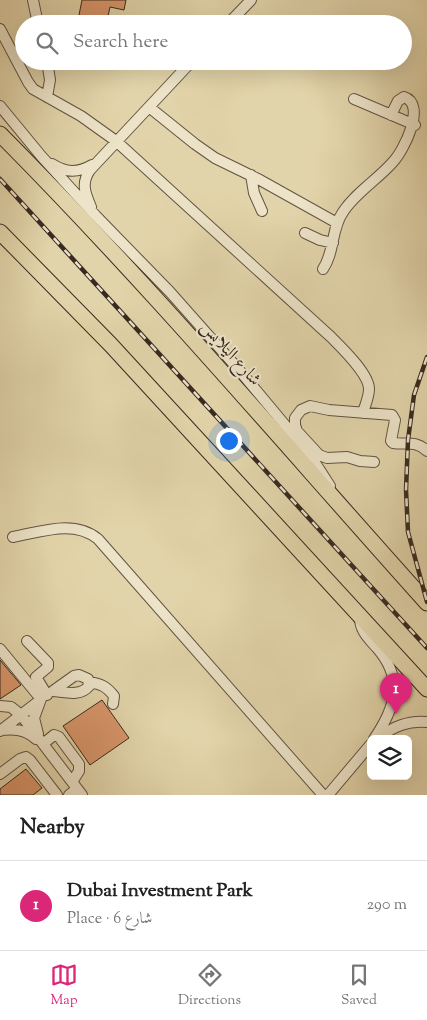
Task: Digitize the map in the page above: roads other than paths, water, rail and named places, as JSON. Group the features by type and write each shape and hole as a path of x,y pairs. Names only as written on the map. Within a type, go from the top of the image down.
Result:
{"highway":[{"name":"شارع اليلايس","path":"0,134 44,178 183,329 427,603"},
{"path":"0,232 110,345 360,614 427,689"}],"street":[{"path":"33,0 36,15"},
{"path":"237,15 251,0"},
{"path":"0,29 15,58"},
{"path":"22,70 30,86 36,91 80,116 116,141 315,321 340,346 368,382 369,390 363,412"},
{"path":"47,97 50,80 49,70"},
{"path":"96,216 84,188 87,174 95,163 183,70"},
{"path":"323,269 329,259 337,223 342,212 398,156 415,126 418,110 415,103 409,98 404,97 400,99 391,115"},
{"path":"354,99 415,126"},
{"path":"0,106 42,157 170,292 283,422 310,455 328,482 331,496"},
{"path":"148,107 205,152 251,175 337,223"},
{"path":"42,157 58,168 72,171 86,168 95,163"},
{"path":"251,175 254,193 262,211"},
{"path":"305,233 320,240 333,243"},
{"path":"374,462 360,461 347,457 332,459 323,457 297,431 295,424 296,415 307,407 392,415 395,418 391,441 393,444 413,443 422,446 427,451"},
{"path":"13,537 69,528 84,530 98,539 322,795"},
{"path":"360,614 360,624 363,632 384,656 391,669 394,684 392,707 378,735"},
{"path":"27,641 48,663 48,667 36,677 47,695"},
{"path":"0,649 47,695 73,694 83,691 89,684"},
{"path":"0,730 74,676 84,676 89,684 104,691 111,703"},
{"path":"42,744 35,724 35,713 47,695"},
{"path":"0,706 11,707 21,715 75,788"},
{"path":"383,735 401,725 413,722 427,722"},
{"path":"0,730 26,732 42,744"},
{"path":"42,744 54,735 59,736 78,764 79,771 75,788"},
{"path":"328,795 367,749"},
{"path":"0,774 20,759 26,757 57,795"},
{"path":"75,788 83,777"}],"railway":[{"path":"0,179 427,648"},
{"path":"427,357 414,395 408,440 406,490 408,532 427,602"}],"place":[{"name":"Dubai Investment Park","path":"396,714"}]}
